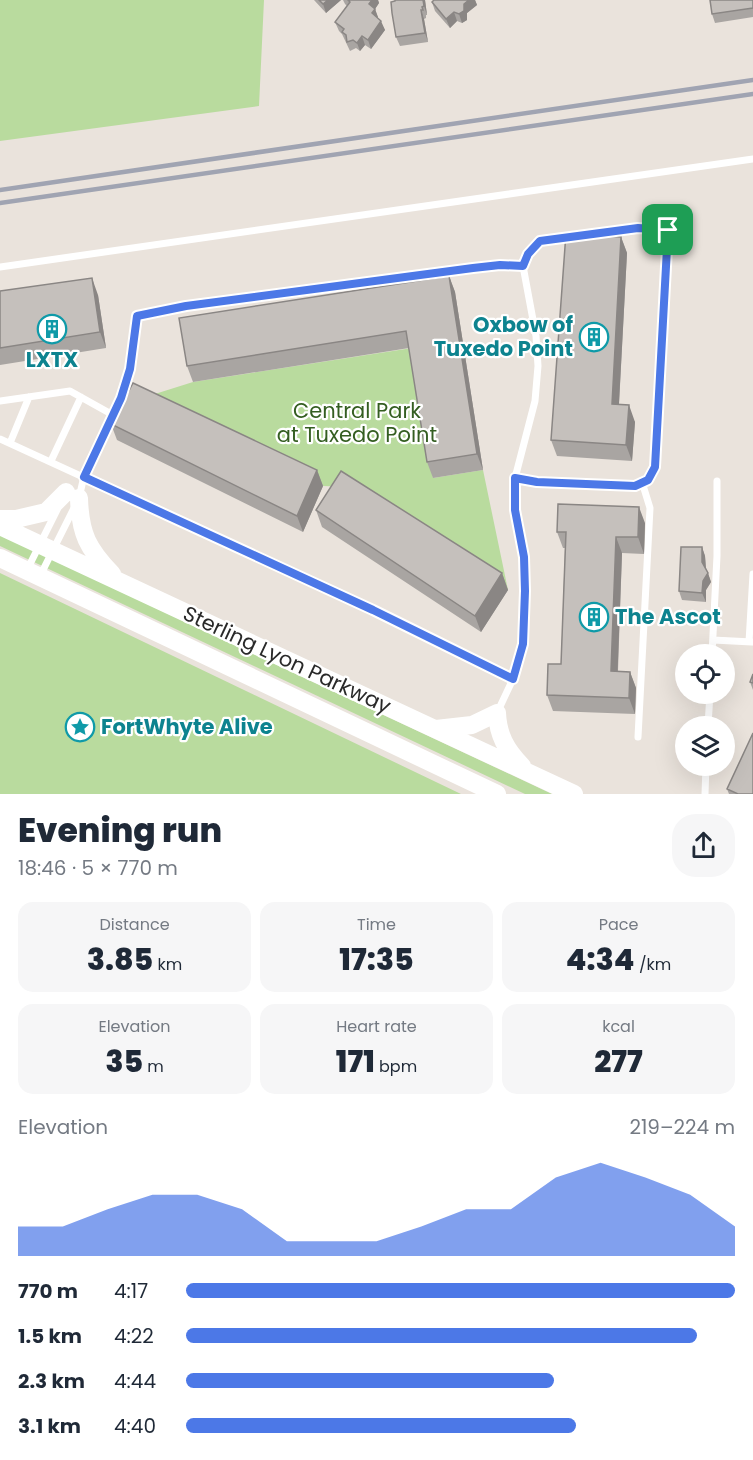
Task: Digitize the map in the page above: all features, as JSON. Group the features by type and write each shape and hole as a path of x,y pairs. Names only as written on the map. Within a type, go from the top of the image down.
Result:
{"main road":[{"path":"0,519 25,518 46,512 72,495 85,539 94,555 120,582"},
{"name":"Sterling Lyon Parkway","path":"0,526 574,794"},
{"name":"Sterling Lyon Parkway","path":"0,558 497,794"},
{"path":"434,729 472,725 497,713 499,733 503,743 513,757 530,773"}],"lane":[{"path":"0,267 753,159"},
{"path":"497,713 513,679 523,644 524,557 515,510 515,478 535,401 538,366 534,327 523,266 528,254 540,241 638,228 668,230 655,467 648,480 635,486 537,482 515,478"},
{"path":"33,574 72,495 84,477 121,398 130,369 137,316 186,306 473,268 500,265 523,266"},
{"path":"0,401 70,390 113,415"},
{"path":"10,443 29,397"},
{"path":"51,461 81,397"},
{"path":"0,439 373,610 513,679"},
{"path":"33,574 72,495 84,477"},
{"path":"713,644 717,556 717,481"},
{"path":"638,737 650,508 642,482"},
{"path":"713,640 751,642 753,574"},
{"path":"705,794 706,776"}],"green space":[{"path":"0,0 264,0 259,106 0,141"},
{"name":"Central Park at Tuxedo Point","path":"412,348 433,478 483,470 508,590 347,487 323,486 139,399 193,382"},
{"path":"0,535 552,794 525,794 0,546"},
{"path":"0,573 461,794 0,794"}],"building":[{"path":"348,0 372,0 369,4 375,9 372,13 381,21 368,40 362,36 357,43 353,40 347,42 346,35 342,32 344,29 335,22 350,2"},
{"path":"423,0 424,6 421,10 425,33 396,37 391,2"},
{"path":"434,0 469,0 464,4 464,11 459,14 454,12 446,19 432,2"},
{"path":"710,0 753,0 753,8 712,14"},
{"name":"Oxbow of Tuxedo Point","path":"566,233 621,237 612,404 629,405 626,445 551,440"},
{"path":"449,276 477,454 427,462 406,331 187,366 179,318"},
{"name":"LXTX","path":"92,278 100,332 0,348 0,291"},
{"path":"133,383 317,470 297,516 111,424"},
{"path":"341,471 502,573 475,616 316,510"},
{"name":"The Ascot","path":"558,504 639,507 638,537 616,537 611,671 630,672 629,698 547,695 548,664 561,664 566,532 557,532"},
{"path":"681,547 702,547 702,562 708,573 703,581 702,593 679,591"},
{"path":"753,733 753,794 738,794 727,789"}],"railway":[{"path":"0,190 753,80"},
{"path":"0,203 753,94"}],"place":[{"name":"LXTX","path":"52,329"},
{"name":"Oxbow of Tuxedo Point","path":"594,337"},
{"name":"The Ascot","path":"594,617"},
{"name":"FortWhyte Alive","path":"80,727"}],"route":[{"path":"638,228 668,230 655,467 648,480 635,486 537,482 515,478 515,510 524,557 525,591 523,644 513,679 373,610 84,477 121,398 130,369 137,316 186,306 473,268 500,265 523,266 528,254 540,241 638,228"}]}
